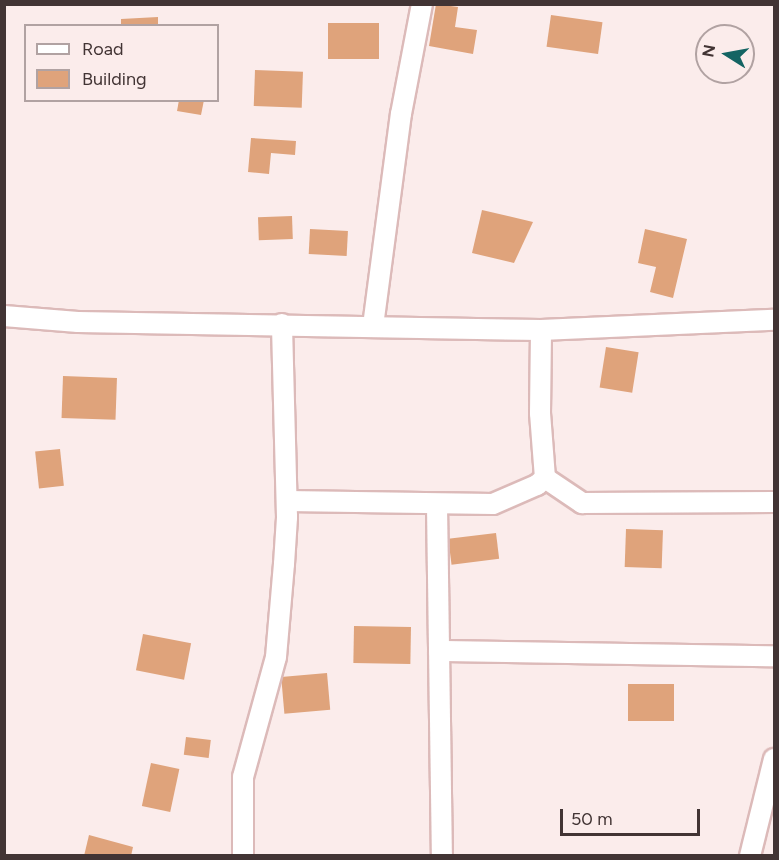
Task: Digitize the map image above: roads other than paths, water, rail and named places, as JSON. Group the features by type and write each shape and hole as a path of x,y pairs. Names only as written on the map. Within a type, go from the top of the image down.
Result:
{"street":[{"path":"373,326 401,114 422,4"},
{"path":"4,316 78,322 541,330 774,320"},
{"path":"243,855 243,777 276,657 287,501 282,324"},
{"path":"541,330 540,413 546,478 582,503 774,502"},
{"path":"287,501 437,505 493,504 512,498 546,478"},
{"path":"437,505 442,855"},
{"path":"439,651 774,656"},
{"path":"750,855 774,759"}]}
